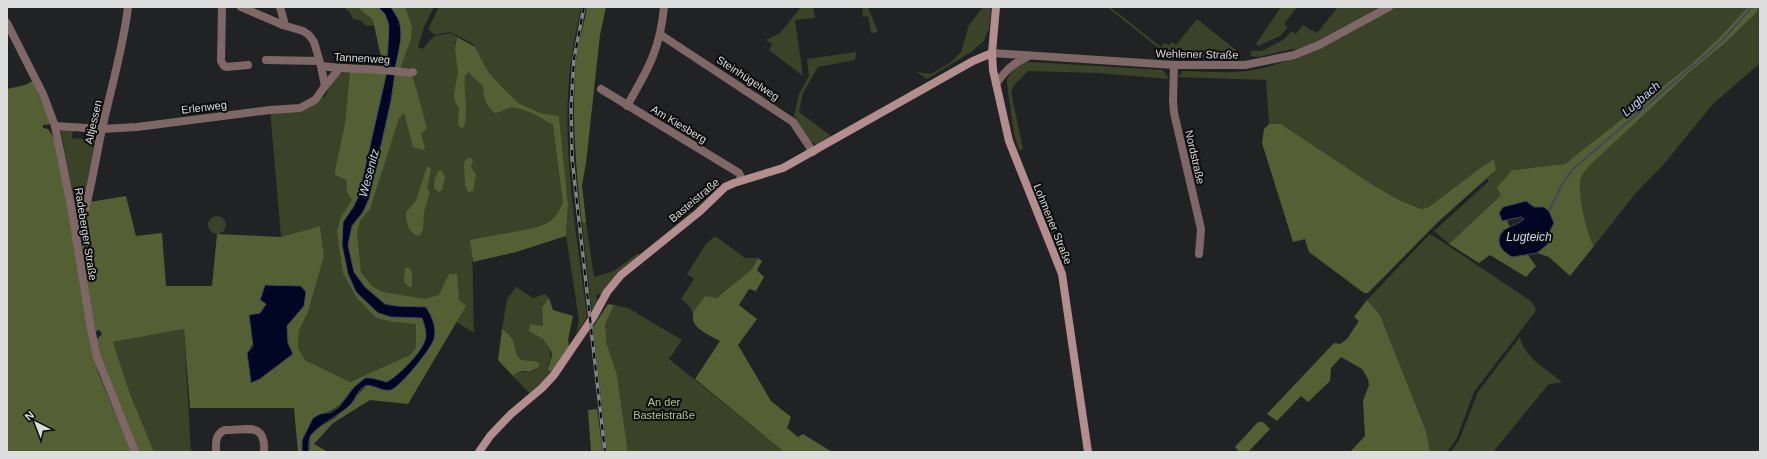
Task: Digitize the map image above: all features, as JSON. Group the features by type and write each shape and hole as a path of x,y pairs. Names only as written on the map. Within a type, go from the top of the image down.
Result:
{"main road":[{"name":"Lohmener Straße","path":"996,7 992,53 996,84 1010,145 1062,274 1088,452"},
{"name":"Basteistraße","path":"479,452 490,436 511,414 542,388 554,375 594,316 608,292 621,275 699,212 725,187 742,180 783,168 973,61 992,53"}],"street":[{"name":"Altjessen","path":"76,240 84,217 102,129 123,41 128,7"},
{"path":"222,7 220,62 226,67 248,64"},
{"name":"Tannenweg","path":"241,7 283,25 303,31 309,35 314,42 320,64 339,69 386,69 410,73 413,72"},
{"path":"280,7 284,21 283,25"},
{"path":"627,106 650,65 661,35 664,7"},
{"name":"Wehlener Straße","path":"992,53 1174,65 1245,66 1294,55 1319,45 1389,7"},
{"name":"Radeberger Straße","path":"7,23 43,94 56,126 97,357 135,452"},
{"name":"Steinhügelweg","path":"661,35 793,122 813,152"},
{"path":"996,84 1005,71 1015,62 1030,56"},
{"path":"266,60 320,64 325,86"},
{"name":"Nordstraße","path":"1174,65 1174,113 1201,229 1199,254"},
{"name":"Erlenweg","path":"56,126 102,129 137,127 270,110 300,108 316,100 339,69"},
{"name":"Am Kiesberg","path":"601,89 738,173 742,180"},
{"path":"216,452 216,440 221,431 254,429 263,436 264,452"}],"green space":[{"path":"345,7 434,7 424,27 418,47 423,49 435,36 451,33 457,37 455,44 512,96 489,73 473,44 450,32 435,35 428,29 439,7 581,7 571,61 567,124 571,189 587,317 576,334 579,320 566,236 568,205 559,116 540,113 522,105 557,123 563,167 563,214 556,216 537,229 506,233 472,245 474,333 441,312 402,317 394,322 416,323 416,347 410,355 350,382 305,360 298,348 299,331 308,312 324,256 320,226 281,237 270,110 300,108 325,86 323,97 325,97 330,86 337,77 343,71 350,71 345,123 335,175 346,180 347,192 382,86 384,25 366,26 360,20 353,19"},
{"path":"357,7 378,7 385,14 389,25 387,67 383,67 373,20"},
{"path":"391,7 405,7 412,26 411,39 400,69 395,68 399,43"},
{"path":"587,7 606,7 600,35 586,163 582,185 586,222 582,223 576,162 574,102 576,61"},
{"path":"801,7 813,7 815,18 795,20 803,76 769,50 772,44 766,40 780,33"},
{"path":"862,7 868,7 878,32 871,33 868,16 863,17"},
{"path":"983,7 991,7 989,31 987,32 984,41 971,52 927,79 917,72 931,74 951,62 961,52 969,25"},
{"path":"1107,7 1110,7 1161,47 1164,43 1169,45 1172,42 1176,45 1197,19 1235,49 1237,55 1235,58 1161,57 1161,50"},
{"path":"1281,7 1297,7 1284,24 1288,27 1280,36 1258,46 1256,44"},
{"path":"1338,7 1382,7 1318,42 1295,50 1293,49 1258,57 1251,56 1251,51 1262,51 1283,40 1292,31 1296,34 1303,25 1317,33"},
{"path":"1394,7 1748,7 1718,39 1690,65 1565,164 1512,170 1501,195 1449,244 1434,231 1489,181 1487,178 1492,175 1494,159 1429,207 1421,209 1399,200 1373,185 1281,124 1269,124 1266,80 1178,77 1183,71 1234,72 1277,64 1317,48"},
{"path":"1748,7 1758,7 1757,12 1724,44 1691,71 1588,167 1581,177 1580,188 1582,206 1588,232 1594,246 1570,276 1549,257 1537,253 1548,244 1549,233 1554,223 1526,201 1499,213 1502,221 1507,220 1510,227 1503,230 1512,257 1528,255 1536,266 1526,277 1490,255 1479,263 1449,244 1501,195 1497,188 1512,170 1565,164 1690,65 1718,39"},
{"path":"1758,7 1760,7 1760,63 1713,104 1663,165 1635,194 1594,246 1586,223 1582,205 1580,181 1584,172 1691,71 1724,44 1757,12"},
{"path":"457,37 475,47 489,73 518,103 540,113 559,116 568,205 566,236 516,252 473,262 470,240 541,226 554,218 563,202 553,125 525,110 509,108 495,113 486,101 483,86 468,72 465,76 466,115 464,127 461,128 458,124 459,108 455,102 454,94 458,72 455,49"},
{"path":"856,52 855,60 818,67 803,93 799,112 831,136 816,145 812,142 810,143 794,116 799,94 809,76 807,59"},
{"path":"1031,62 1163,70 1169,79 1097,73 1028,71 1014,85 1011,92 1023,149 1019,150 1014,134 1007,79 1012,71 1011,69 1022,63"},
{"path":"350,71 387,71 359,195 354,206 343,222 348,274 378,313 422,318 426,336 421,348 411,362 393,378 380,384 354,387 336,407 320,414 302,440 302,452 298,452 294,408 190,408 184,329 113,342 129,391 154,452 138,452 101,357 97,339 102,334 100,330 95,331 79,240 90,202 126,196 136,236 162,233 166,286 212,286 217,234 281,237 320,226 324,256 308,312 299,331 298,348 305,360 350,382 410,355 416,347 416,324 394,322 376,318 357,298 343,273 337,231 341,217 352,200 347,192 346,180 335,175 335,171 345,123","holes":["266,304 304,306 286,326 288,343 247,353 251,347 262,310"]},
{"path":"395,73 412,74 427,128 421,134 425,148 423,150 413,147 404,113 399,118 370,209 360,221 357,234 361,273 373,287 383,292 425,299 439,295 449,274 457,274 459,300 466,306 408,404 370,400 333,423 314,444 328,452 309,452 310,436 319,427 335,418 366,386 389,390 398,385 434,325 415,306 396,306 384,304 365,287 354,272 348,245 352,226 363,212 369,199 391,101"},
{"path":"33,81 51,124 43,125 43,128 48,129 52,134 58,151 94,358 98,372 131,452 7,452 7,89 25,85"},
{"path":"1269,124 1281,124 1373,185 1399,200 1421,209 1429,207 1494,159 1496,170 1439,221 1368,293 1364,293 1309,252 1305,239 1293,242 1262,143 1264,129"},
{"path":"62,129 73,129 72,138 97,140 85,203 77,225 61,131"},
{"path":"469,157 473,160 471,167 476,175 473,191 468,192 465,185 464,162"},
{"path":"427,166 431,169 427,189 430,192 424,212 423,230 419,236 415,235 408,227 406,212 416,201"},
{"path":"438,171 442,171 445,177 442,190 439,192 434,188"},
{"path":"213,216 221,216 226,221 224,232 221,234 213,234 208,229 208,221"},
{"path":"586,222 594,277 614,271 638,253 639,255 617,274 601,296 598,293 596,296 598,302 592,312 582,223"},
{"path":"1429,235 1432,235 1531,301 1536,309 1474,392 1457,438 1447,452 1430,452 1426,431 1380,315 1367,300"},
{"path":"715,236 745,258 758,258 752,269 717,299 705,296 693,315 690,307 681,299 694,279 687,274 706,244"},
{"path":"758,258 762,261 757,270 764,277 756,291 749,289 739,305 757,319 738,345 771,401 791,417 787,428 798,437 803,434 832,452 784,452 695,379 720,341 698,328 693,320 695,310 705,296 717,298 752,269"},
{"path":"405,268 409,268 412,272 412,287 409,287 404,282"},
{"path":"516,287 533,298 545,294 549,298 542,307 543,326 530,324 549,348 550,359 548,365 552,373 530,394 513,376 519,372 533,371 539,367 540,363 521,360 516,352 513,341 502,329 507,299"},
{"path":"549,298 553,310 573,316 568,340 569,346 552,373 548,369 552,355 551,351 543,339 529,331 530,324 543,326 542,307"},
{"path":"1367,300 1380,315 1426,431 1430,452 1350,452 1365,436 1363,401 1369,385 1368,379 1362,369 1341,357 1331,368 1330,381 1308,402 1301,396 1277,421 1267,414 1334,343 1340,344 1347,339 1359,321 1354,317"},
{"path":"608,304 614,305 605,325 607,345 617,375 628,452 607,452 593,327"},
{"name":"An der Basteistraße","path":"614,305 628,308 682,340 669,359 784,452 628,452 617,375 607,345 605,325"},
{"path":"184,329 191,452 154,452 129,391 113,342"},
{"path":"502,329 513,341 516,352 521,360 540,363 539,367 529,372 518,372 513,376 498,360"},
{"path":"1520,337 1526,351 1531,357 1561,381 1561,383 1548,385 1493,452 1451,452 1460,438 1478,392"},
{"path":"597,409 603,452 591,452 588,410"},
{"path":"1258,422 1263,422 1270,429 1248,452 1239,452 1235,447"}],"water":[{"path":"378,7 391,7 399,21 401,38 395,68 387,67 389,25 385,14"},
{"name":"Wesenitz","path":"387,71 395,73 391,101 369,199 363,212 352,226 348,245 354,272 365,287 385,304 426,307 433,322 435,335 432,344 422,358 401,382 391,390 384,390 368,385 362,388 350,405 312,433 309,441 309,452 302,452 302,440 313,418 320,414 332,412 339,407 354,387 365,378 372,378 387,382 392,379 416,356 426,337 422,318 391,317 378,313 356,292 348,274 342,245 343,222 354,206 359,195"},
{"name":"Lugteich","path":"1526,201 1534,207 1544,207 1549,211 1554,223 1549,233 1548,244 1537,253 1512,257 1500,246 1500,235 1505,229 1521,222 1524,219 1521,217 1502,221 1499,213 1503,207"},
{"path":"265,285 301,286 306,292 304,306 287,326 288,343 293,354 260,379 251,383 247,353 253,346 249,315 260,313 266,304 260,300"}],"waterway":[{"name":"Lugbach","path":"1549,211 1563,183 1573,169 1722,41 1752,7"}],"railway":[{"path":"584,7 574,59 571,107 572,158 605,452"}]}
